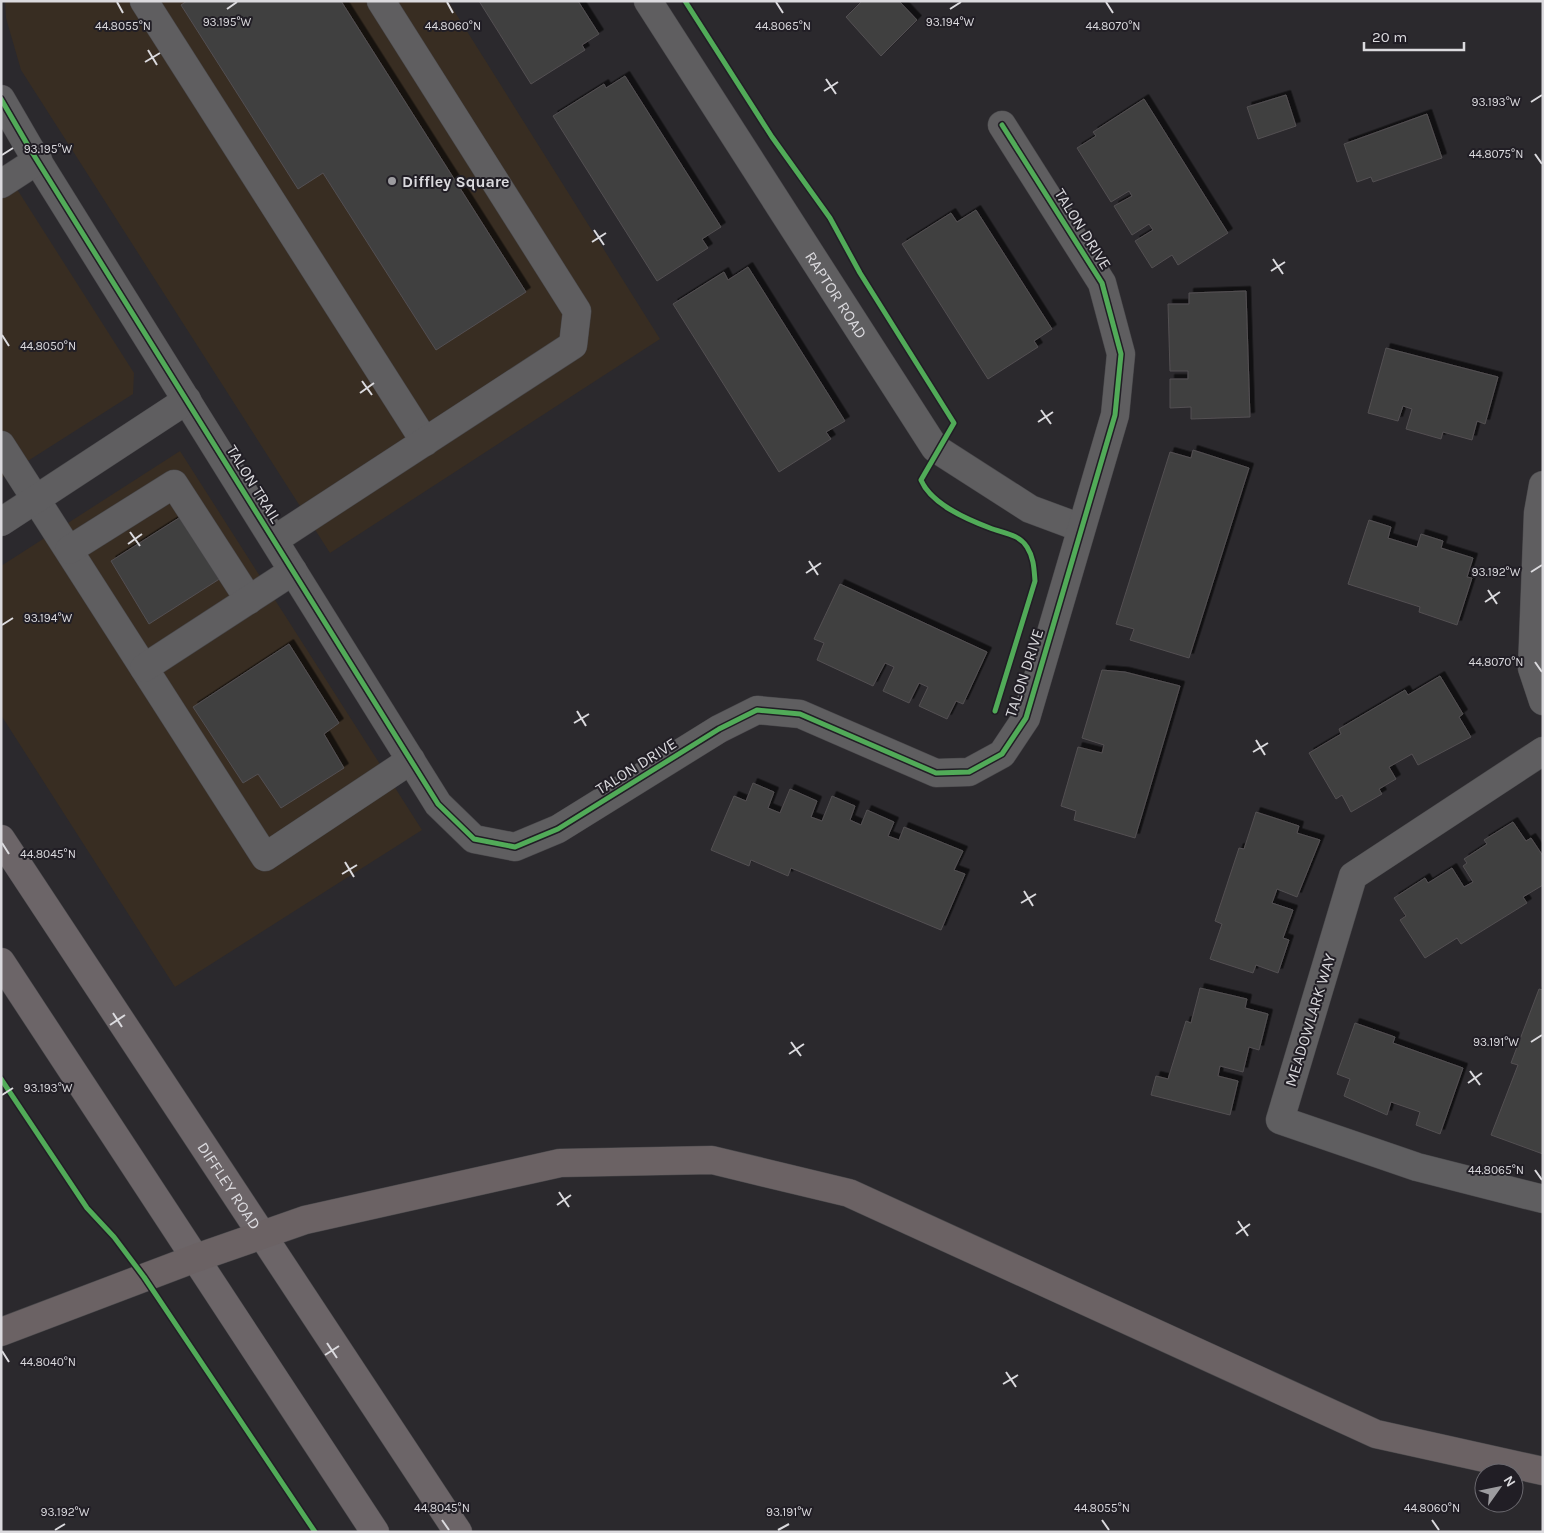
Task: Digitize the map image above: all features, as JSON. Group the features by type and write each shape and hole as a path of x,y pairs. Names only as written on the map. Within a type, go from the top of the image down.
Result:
{"highway":[{"path":"1,1332 196,1258 305,1220 560,1163 712,1160 849,1193 1376,1434 1543,1471"}],"main road":[{"name":"DIFFLEY ROAD","path":"1,839 140,1051 264,1234 458,1532"},
{"path":"1,962 375,1532"}],"street":[{"path":"144,1 425,442"},
{"path":"274,540 573,345 577,311 381,1"},
{"name":"RAPTOR ROAD","path":"648,1 935,448 1030,509 1080,528"},
{"name":"TALON TRAIL","path":"1,99 438,804 474,839 515,847"},
{"name":"TALON DRIVE","path":"515,847 558,829 719,729 757,710 800,714 936,773 968,772 1002,754 1026,718 1080,528 1115,415 1121,354 1102,283 1002,125"},
{"path":"1,184 38,160"},
{"path":"1,522 187,400"},
{"path":"1,445 265,857 412,760"},
{"path":"69,550 174,484 249,600"},
{"path":"1543,485 1538,513 1532,668 1543,701"},
{"path":"144,668 293,571"},
{"name":"MEADOWLARK WAY","path":"1543,751 1353,876 1280,1120 1417,1167 1543,1199"}],"shaded area":[{"path":"5,1 448,1 660,339 330,553 21,70 6,18"},
{"path":"1,164 134,373 133,394 1,478"},
{"path":"180,451 422,830 175,987 1,715 1,566"}],"building":[{"name":"Diffley Square","path":"187,1 341,1 526,292 436,350 323,173 298,189 181,5"},
{"path":"479,1 578,1 599,34 582,45 585,50 531,84"},
{"path":"862,1 899,1 917,20 881,56 846,17"},
{"path":"625,76 721,227 702,239 708,248 657,281 553,116 604,84 606,88"},
{"path":"1286,95 1296,126 1258,139 1247,107"},
{"path":"1144,99 1228,233 1178,265 1172,255 1152,268 1135,241 1153,230 1149,224 1132,235 1114,206 1132,196 1129,191 1111,202 1077,148 1096,136 1093,132"},
{"path":"1427,114 1442,158 1373,182 1371,177 1357,182 1344,144"},
{"path":"976,210 1052,329 1034,341 1038,347 988,379 902,244 951,213 957,222"},
{"path":"748,267 845,421 826,432 831,439 779,472 673,304 724,272 728,280"},
{"path":"1246,291 1250,417 1191,419 1191,407 1170,408 1170,379 1188,379 1188,371 1170,371 1168,304 1189,304 1189,293"},
{"path":"1386,348 1498,377 1485,424 1477,421 1472,440 1443,432 1441,439 1406,429 1412,409 1403,406 1398,421 1368,413"},
{"path":"1193,450 1249,468 1189,658 1130,640 1134,629 1116,624 1170,452 1191,458"},
{"path":"182,516 221,578 149,624 111,561"},
{"path":"1369,520 1391,527 1388,538 1417,547 1421,534 1443,541 1441,548 1473,558 1467,577 1472,578 1457,625 1419,612 1420,607 1348,584"},
{"path":"840,584 987,652 963,704 956,701 947,719 919,706 928,687 919,683 909,703 883,691 894,667 885,663 873,686 817,660 824,643 814,639"},
{"path":"289,644 339,723 324,734 344,768 281,808 258,774 243,783 193,707"},
{"path":"1102,670 1125,672 1180,686 1135,838 1074,820 1076,811 1061,806 1078,747 1102,753 1104,745 1082,738"},
{"path":"1440,676 1463,714 1459,717 1471,737 1418,765 1412,754 1389,767 1396,779 1379,789 1382,794 1351,812 1342,795 1336,799 1309,753 1341,734 1339,729 1405,690 1408,695"},
{"path":"753,783 774,792 768,808 780,813 790,789 817,801 811,817 822,821 832,796 855,806 850,820 861,825 867,810 894,822 888,836 899,840 904,827 963,851 954,870 965,874 941,930 791,868 788,876 751,860 749,866 711,850 734,796 746,801"},
{"path":"1256,812 1299,826 1297,833 1320,840 1297,897 1277,889 1272,903 1293,910 1283,938 1289,940 1278,973 1256,965 1253,973 1210,959 1222,924 1215,921 1239,848 1244,849"},
{"path":"1513,822 1526,841 1531,838 1543,856 1543,885 1523,897 1527,903 1461,944 1457,938 1425,958 1400,920 1406,916 1394,898 1425,878 1428,883 1452,868 1464,887 1473,882 1463,866 1467,863 1464,859 1487,844 1484,840"},
{"path":"1200,988 1247,999 1245,1008 1268,1014 1259,1050 1249,1047 1243,1072 1220,1066 1218,1076 1238,1081 1230,1115 1151,1095 1156,1076 1168,1079 1186,1021 1191,1023"},
{"path":"1539,989 1543,990 1543,1154 1491,1135 1518,1065 1511,1063"},
{"path":"1355,1023 1395,1037 1393,1043 1463,1068 1440,1134 1416,1125 1420,1112 1391,1102 1387,1115 1344,1096 1350,1079 1337,1074"}],"cycle path":[{"path":"685,1 772,137 830,218 860,273 954,423 921,480 926,489 950,510 1020,539 1031,555 1035,581 995,711"},
{"path":"1,99 30,149 438,804 474,839 515,847 558,829 719,729 757,710 800,714 936,773 969,772 1002,754 1026,718 1115,415 1121,354 1102,283 1002,125"},
{"path":"1,1079 87,1208 114,1237 144,1277 315,1532"}],"place":[{"name":"Diffley Square","path":"392,181"}]}
